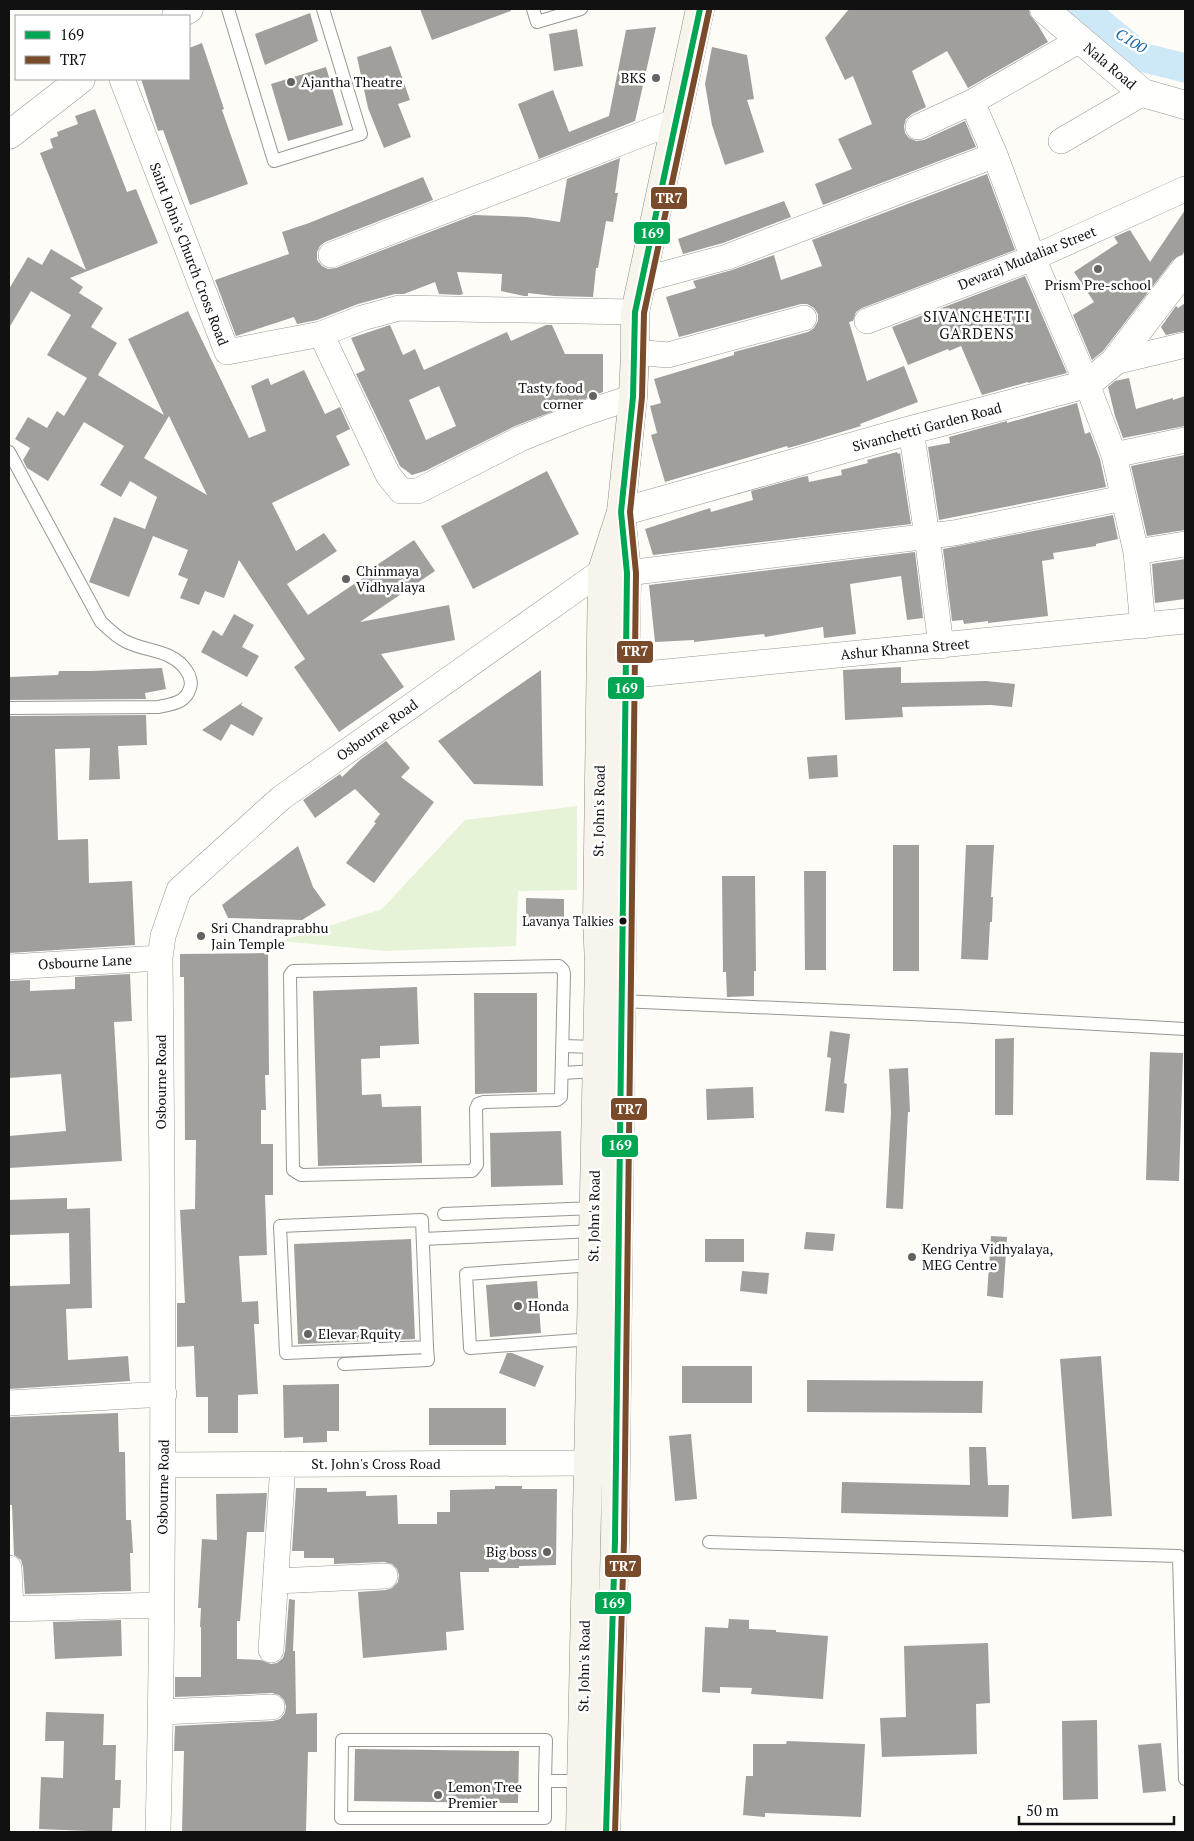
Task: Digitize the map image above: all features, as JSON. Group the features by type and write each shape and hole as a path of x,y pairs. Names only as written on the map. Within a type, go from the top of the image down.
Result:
{"main road":[{"name":"St. John's Road","path":"580,1832 599,964 597,921 619,571 620,512 633,397 635,312 700,9"},
{"name":"St. John's Road","path":"606,1832 614,1540 625,676 619,571"}],"street":[{"path":"178,15 189,9"},
{"name":"Nala Road","path":"1044,9 1142,93 1185,105"},
{"path":"918,127 972,102 1080,40"},
{"path":"9,135 80,80"},
{"name":"Saint John's Church Cross Road","path":"122,80 227,352 320,334 362,318 399,308 635,312"},
{"path":"1061,140 1142,93"},
{"path":"972,102 995,155 1033,258 1087,384 1114,455 1136,552 1143,626"},
{"path":"331,255 676,121"},
{"path":"642,280 727,257 995,155"},
{"name":"Devaraj Mudaliar Street","path":"867,321 1033,258 1185,189"},
{"name":"Sivanchetti Garden Road","path":"620,512 911,430 1087,384 1114,362 1185,269"},
{"path":"635,352 668,354 804,318"},
{"path":"320,334 388,475 401,491 418,491 520,439 582,414 633,397"},
{"path":"1114,362 1185,345"},
{"path":"911,430 928,536 941,646"},
{"path":"1114,455 1185,440"},
{"path":"619,571 954,533 1123,498"},
{"path":"1136,552 1185,544"},
{"name":"Osbourne Road","path":"158,1832 164,1394 160,958 163,936 179,890 281,798 619,571"},
{"name":"Ashur Khanna Street","path":"625,676 1185,621"},
{"name":"Osbourne Lane","path":"9,966 160,958"},
{"path":"9,1403 164,1394"},
{"name":"St. John's Cross Road","path":"163,1465 589,1463"},
{"path":"271,1650 282,1464"},
{"path":"9,1568 10,1609 161,1606"},
{"path":"276,1581 385,1576"},
{"path":"161,1712 272,1707"}],"lane":[{"path":"228,9 274,161 361,134 323,9"},
{"path":"533,9 537,22 581,9"},
{"path":"9,452 101,622 115,636 127,643 167,655 182,664 190,675 192,686 180,702 159,707 9,708"},
{"path":"558,966 563,970 564,974 562,1072 561,1097 556,1100 484,1102 478,1104 476,1108 477,1165 472,1171 301,1175 293,1170 290,975 293,971 558,966"},
{"path":"621,1001 1185,1029"},
{"path":"563,1046 596,1059"},
{"path":"562,1072 596,1059"},
{"path":"554,1210 555,1233"},
{"path":"444,1214 554,1210 594,1219"},
{"path":"423,1239 555,1233 594,1219"},
{"path":"344,1364 428,1360 422,1220 280,1226 286,1353 427,1347"},
{"path":"592,1339 470,1348 466,1274 593,1264"},
{"path":"709,1542 1179,1556 1185,1779"},
{"path":"342,1740 546,1740 545,1782 545,1818 341,1818 342,1740"},
{"path":"545,1782 581,1782"}],"green space":[{"path":"577,806 577,890 518,891 516,946 385,951 281,941 382,909 465,820"}],"water":[{"name":"C100","path":"1066,9 1106,9 1149,44 1185,53 1185,83 1141,72"}],"building":[{"path":"420,9 511,9 511,11 432,40"},
{"path":"849,9 1029,9 1030,15 1048,42 968,88 947,51 912,71 926,107 906,119 905,133 909,138 916,141 924,140 965,121 976,147 823,205 815,184 852,169 838,139 872,124 853,76 845,80 825,38"},
{"path":"310,13 318,41 265,65 255,34"},
{"path":"656,27 635,121 539,159 518,104 553,90 569,132 609,116 626,30"},
{"path":"577,29 583,66 554,71 549,34"},
{"path":"202,43 224,109 222,110 248,184 190,205 163,130 158,131 141,80 190,80 190,48"},
{"path":"391,46 410,100 398,104 411,137 384,148 368,108 357,57"},
{"path":"712,47 747,55 754,99 747,100 764,152 725,165 712,125 705,84"},
{"path":"326,67 343,125 288,141 271,84"},
{"path":"95,109 127,192 136,189 158,243 70,278 83,287 79,293 103,308 91,327 117,343 98,375 164,415 128,339 188,311 249,438 266,431 251,386 268,378 271,385 304,370 325,414 340,407 350,429 336,436 350,465 272,503 296,551 324,533 337,551 287,584 308,615 363,578 362,575 414,540 435,571 360,622 449,605 455,640 381,654 404,687 339,732 294,667 305,659 239,560 224,598 205,591 199,605 180,598 188,579 178,575 188,550 153,536 129,597 89,582 114,517 145,529 157,497 130,481 121,497 100,485 124,446 84,422 48,481 27,468 23,460 30,448 15,439 28,417 47,428 57,411 64,416 87,378 47,355 71,315 31,291 9,328 9,289 28,257 42,265 51,249 86,270 40,153 53,148 50,139 58,136 57,132 78,124 75,116","holes":["169,416 207,495 144,458"]},
{"path":"620,158 615,193 618,193 613,222 606,221 598,268 596,268 593,297 528,293 528,296 524,296 501,291 502,274 457,272 463,294 460,295 439,294 435,282 404,294 395,294 358,304 317,320 297,324 294,317 236,336 215,280 289,254 282,232 423,177 433,200 325,242 317,252 317,260 328,269 336,268 474,215 527,217 560,222 567,179"},
{"path":"987,174 1015,250 862,308 856,312 853,321 849,322 867,381 904,366 918,402 860,424 861,426 665,482 651,435 657,433 650,406 661,403 654,379 734,355 734,352 808,332 814,328 818,321 818,314 814,308 807,304 801,304 679,337 666,297 696,288 693,281 774,255 781,280 822,266 812,240"},
{"path":"784,201 791,217 723,243 683,254 678,239"},
{"path":"1185,210 1185,250 1183,254 1173,260 1103,351 1092,360 1073,315 1094,302 1074,272 1118,243 1114,237 1130,230 1150,262"},
{"path":"1025,276 1067,373 982,395 961,346 949,351 948,349 908,365 892,327"},
{"path":"1185,303 1185,331 1166,335 1161,327 1176,306 1178,308"},
{"path":"390,325 403,355 415,349 424,370 507,332 511,341 546,325 552,325 565,354 603,354 603,392 515,426 425,471 412,475 400,466 356,374 365,370 351,338","holes":["439,386 456,426 426,440 409,400"]},
{"path":"1129,378 1136,409 1185,396 1185,426 1123,438 1108,387 1115,381"},
{"path":"1077,403 1085,434 1090,432 1100,459 1106,487 939,520 928,447 950,443 949,437"},
{"path":"897,452 898,454 900,453 911,524 653,555 645,529 710,508 711,512 753,500 751,491 802,477 808,476 809,482 842,475 841,470 868,463 867,460"},
{"path":"1185,455 1185,530 1147,536 1131,466"},
{"path":"547,471 579,534 473,589 441,526"},
{"path":"1113,515 1118,539 1096,544 1096,546 1053,553 1054,559 1042,561 1048,616 988,623 988,621 964,624 963,620 952,621 943,549"},
{"path":"915,552 923,618 907,620 901,576 850,584 856,634 824,638 823,627 765,637 764,634 694,642 694,640 655,642 649,585"},
{"path":"1185,559 1185,599 1155,603 1152,564"},
{"path":"234,614 254,625 242,647 259,656 247,677 201,652 213,630 222,636"},
{"path":"901,667 901,683 986,681 1015,684 1012,707 991,705 902,707 903,717 845,720 843,670"},
{"path":"162,668 166,689 145,693 146,699 9,700 9,677 58,675 59,671"},
{"path":"541,670 543,786 474,784 438,741"},
{"path":"243,702 241,705 263,718 253,736 231,724 221,741 202,730"},
{"path":"146,715 147,745 118,746 120,779 89,780 90,748 55,749 58,840 88,839 89,883 132,881 135,945 9,953 9,716"},
{"path":"386,741 410,768 401,777 434,802 374,883 346,863 376,823 374,822 380,814 355,789 315,818 303,800 340,774 342,777 360,760"},
{"path":"837,755 838,777 809,779 807,757"},
{"path":"893,845 919,845 919,971 893,971"},
{"path":"966,845 994,845 991,897 993,897 992,922 990,922 988,960 961,959"},
{"path":"298,846 313,887 326,905 302,920 228,918 222,905"},
{"path":"804,871 826,871 826,970 805,970"},
{"path":"722,876 755,876 756,971 754,971 754,996 727,997 726,972 723,972"},
{"path":"526,898 564,899 564,925 526,925"},
{"path":"268,953 269,1075 265,1075 266,1110 261,1110 261,1144 273,1144 273,1195 265,1195 267,1255 239,1256 242,1302 258,1301 259,1324 254,1324 258,1394 238,1395 238,1433 208,1433 208,1397 196,1397 194,1346 177,1347 177,1303 185,1303 180,1210 195,1209 196,1140 185,1140 184,977 180,977 180,954"},
{"path":"130,974 132,1021 114,1022 122,1161 9,1168 9,1136 66,1131 61,1074 9,1078 9,981 30,980 30,991 75,989 75,977"},
{"path":"417,987 419,1044 380,1046 380,1058 361,1059 362,1095 381,1094 382,1107 421,1106 422,1163 318,1166 313,991"},
{"path":"474,993 537,993 537,1092 475,1094"},
{"path":"830,1031 850,1034 844,1083 847,1084 844,1113 825,1111 831,1058 827,1057"},
{"path":"1014,1038 1013,1115 995,1115 995,1039"},
{"path":"1150,1052 1183,1053 1179,1181 1146,1180"},
{"path":"908,1068 910,1112 908,1112 903,1209 886,1208 891,1113 889,1069"},
{"path":"753,1087 754,1118 707,1120 706,1089"},
{"path":"561,1131 563,1185 491,1187 490,1133"},
{"path":"67,1198 67,1209 90,1208 92,1308 66,1309 68,1360 128,1356 130,1381 9,1389 9,1286 70,1284 69,1233 9,1235 9,1200"},
{"path":"806,1232 835,1234 833,1251 804,1249"},
{"path":"991,1236 1007,1237 1003,1298 987,1296"},
{"path":"411,1239 415,1339 298,1344 294,1244"},
{"path":"705,1239 744,1239 744,1262 705,1262"},
{"path":"742,1271 769,1273 767,1294 740,1291"},
{"path":"537,1281 541,1333 490,1337 486,1285"},
{"path":"507,1353 512,1353 544,1366 535,1387 499,1373"},
{"path":"1101,1356 1112,1516 1072,1519 1060,1359"},
{"path":"682,1366 752,1366 752,1403 682,1403"},
{"path":"807,1380 983,1381 982,1413 807,1412"},
{"path":"339,1384 339,1431 327,1431 327,1442 303,1443 303,1437 284,1438 283,1385"},
{"path":"429,1408 506,1408 506,1445 429,1445"},
{"path":"118,1413 119,1452 125,1452 126,1520 131,1520 133,1553 130,1553 131,1591 25,1594 23,1567 21,1560 14,1555 12,1505 9,1505 9,1417"},
{"path":"691,1434 697,1499 675,1501 669,1436"},
{"path":"969,1447 986,1447 988,1485 1009,1485 1008,1517 841,1513 842,1482 970,1485"},
{"path":"495,1486 522,1486 522,1489 557,1489 556,1565 489,1568 489,1572 460,1572 464,1630 446,1632 447,1650 363,1658 358,1592 392,1588 398,1582 399,1575 397,1569 392,1564 384,1562 334,1564 334,1558 304,1558 304,1551 292,1551 296,1488 327,1488 327,1492 366,1491 366,1496 397,1495 398,1524 437,1524 437,1512 450,1512 450,1490 495,1489"},
{"path":"267,1493 264,1532 247,1532 240,1621 237,1621 237,1659 261,1660 271,1664 277,1663 283,1658 289,1599 295,1600 293,1651 295,1651 296,1714 317,1713 317,1752 308,1752 306,1832 182,1832 184,1751 174,1751 175,1726 273,1721 280,1719 285,1713 286,1706 284,1700 279,1695 272,1693 175,1697 175,1677 201,1677 201,1608 198,1608 202,1539 217,1540 216,1494"},
{"path":"729,1619 749,1620 749,1629 828,1636 823,1699 751,1694 752,1688 720,1687 720,1693 702,1692 705,1627 728,1628"},
{"path":"121,1620 122,1656 55,1659 53,1622"},
{"path":"988,1643 990,1703 976,1704 977,1754 882,1757 880,1718 906,1717 904,1646"},
{"path":"46,1712 104,1714 103,1745 116,1745 115,1780 121,1780 120,1808 113,1808 112,1832 39,1829 41,1777 63,1778 64,1741 45,1741"},
{"path":"1097,1720 1098,1799 1063,1800 1062,1721"},
{"path":"787,1741 865,1744 861,1817 765,1813 765,1817 743,1815 746,1776 753,1776 753,1744 786,1744"},
{"path":"1161,1743 1166,1791 1143,1793 1138,1745"},
{"path":"355,1749 519,1751 518,1803 354,1801"}],"transit line":[{"name":"169","path":"606,1832 615,1540 627,573 621,512 633,397 635,312 700,9"},
{"name":"TR7","path":"615,1832 624,1540 636,573 630,512 642,397 644,313 709,11"}],"place":[{"name":"BKS","path":"656,78"},
{"name":"Ajantha Theatre","path":"291,82"},
{"name":"Prism Pre-school","path":"1098,269"},
{"name":"Tasty food corner","path":"593,396"},
{"name":"Chinmaya Vidhyalaya","path":"346,579"},
{"name":"Lavanya Talkies","path":"623,921"},
{"name":"Sri Chandraprabhu Jain Temple","path":"201,936"},
{"name":"Kendriya Vidhyalaya, MEG Centre","path":"912,1257"},
{"name":"Honda","path":"518,1306"},
{"name":"Elevar Rquity","path":"308,1334"},
{"name":"Big boss","path":"547,1552"},
{"name":"Lemon Tree Premier","path":"438,1795"}],"district":[{"name":"SIVANCHETTI GARDENS","path":"977,326"}]}
